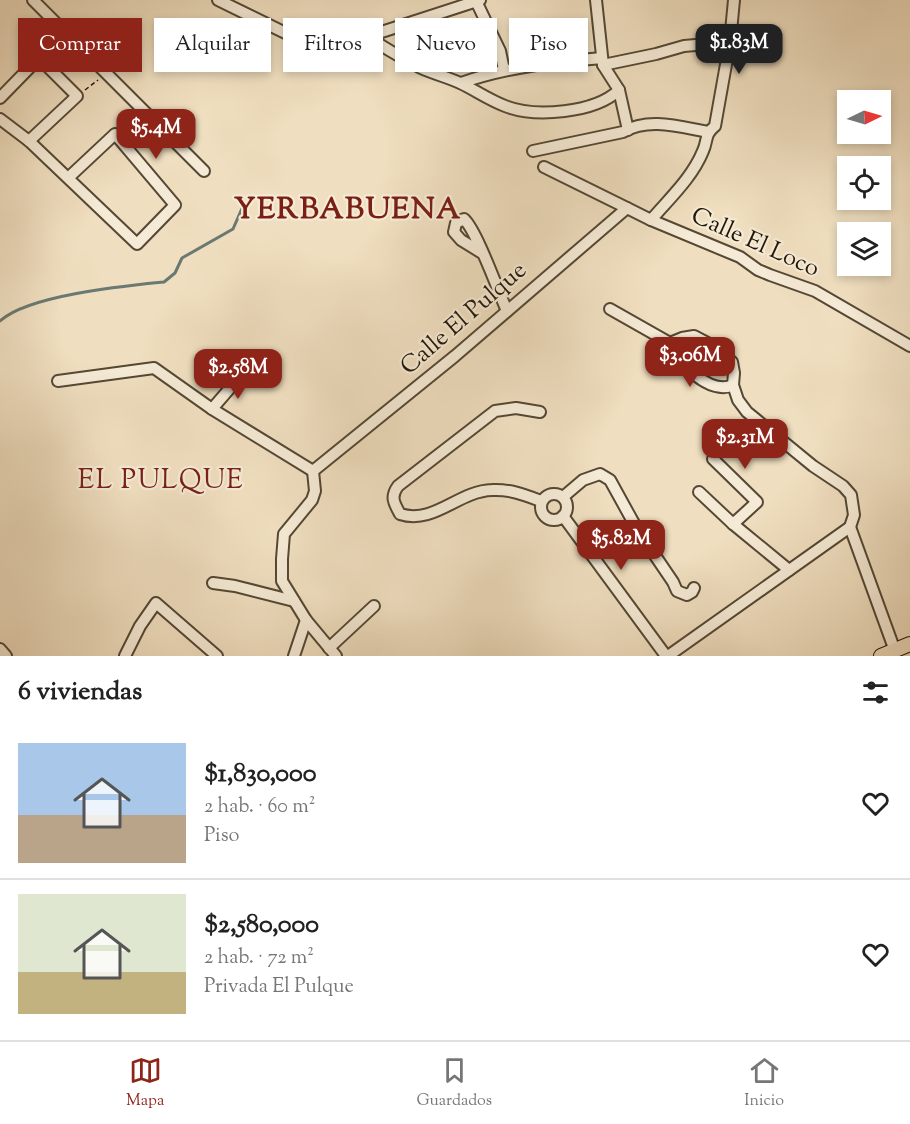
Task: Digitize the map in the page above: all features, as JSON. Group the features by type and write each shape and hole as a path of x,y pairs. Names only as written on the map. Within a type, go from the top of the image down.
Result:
{"main road":[{"path":"880,656 910,644"}],"street":[{"path":"33,0 204,171"},
{"path":"218,0 283,32"},
{"path":"383,32 478,0 500,51 504,70"},
{"path":"596,0 602,61 619,90 628,130"},
{"path":"544,167 647,218 693,170 704,150 708,132 715,126 730,42 734,0"},
{"path":"461,83 504,70 540,63 602,61 656,54 684,46 730,42"},
{"path":"383,45 421,68 461,83 506,106 526,112 590,106 612,97 619,90"},
{"path":"0,98 39,58 77,96 29,141"},
{"path":"0,119 29,141 137,244 175,205 115,134 68,178"},
{"path":"533,151 660,123 708,132"},
{"name":"Calle El Pulque","path":"313,471 364,431 627,208"},
{"name":"Calle El Loco","path":"647,218 740,256 758,270 815,291 910,346"},
{"path":"482,253 507,311"},
{"path":"610,309 670,343 673,352 683,366 703,379 726,389 733,385"},
{"path":"670,343 694,336 715,347 732,362 733,385 738,400 747,412 813,466 843,486 851,495 854,515 850,528 895,651"},
{"path":"58,381 154,369 212,409 313,471 315,491 312,500 284,534 282,581 306,620 332,652 374,606"},
{"path":"212,409 243,373"},
{"path":"540,412 516,408 495,411 398,486 392,499 399,514 417,518 490,490 517,492 542,501"},
{"path":"713,459 757,502 733,524"},
{"path":"563,497 583,480 600,474 610,480 637,529 677,591 687,595 694,588"},
{"path":"699,492 733,524 789,570"},
{"path":"551,494 563,497 567,510 563,516 557,520 550,520 543,516 540,509 545,496 551,494"},
{"path":"563,516 654,643 667,656 850,528"},
{"path":"213,583 235,586 294,601"},
{"path":"125,656 156,603 217,656"},
{"path":"294,656 306,620"},
{"path":"0,649 6,656"}],"path":[{"path":"77,96 107,73"}],"waterway":[{"path":"0,321 13,312 54,298 102,289 164,282 175,273 182,258 233,229 243,206"}],"district":[{"name":"YERBABUENA","path":"348,210"},
{"name":"EL PULQUE","path":"161,481"}]}
